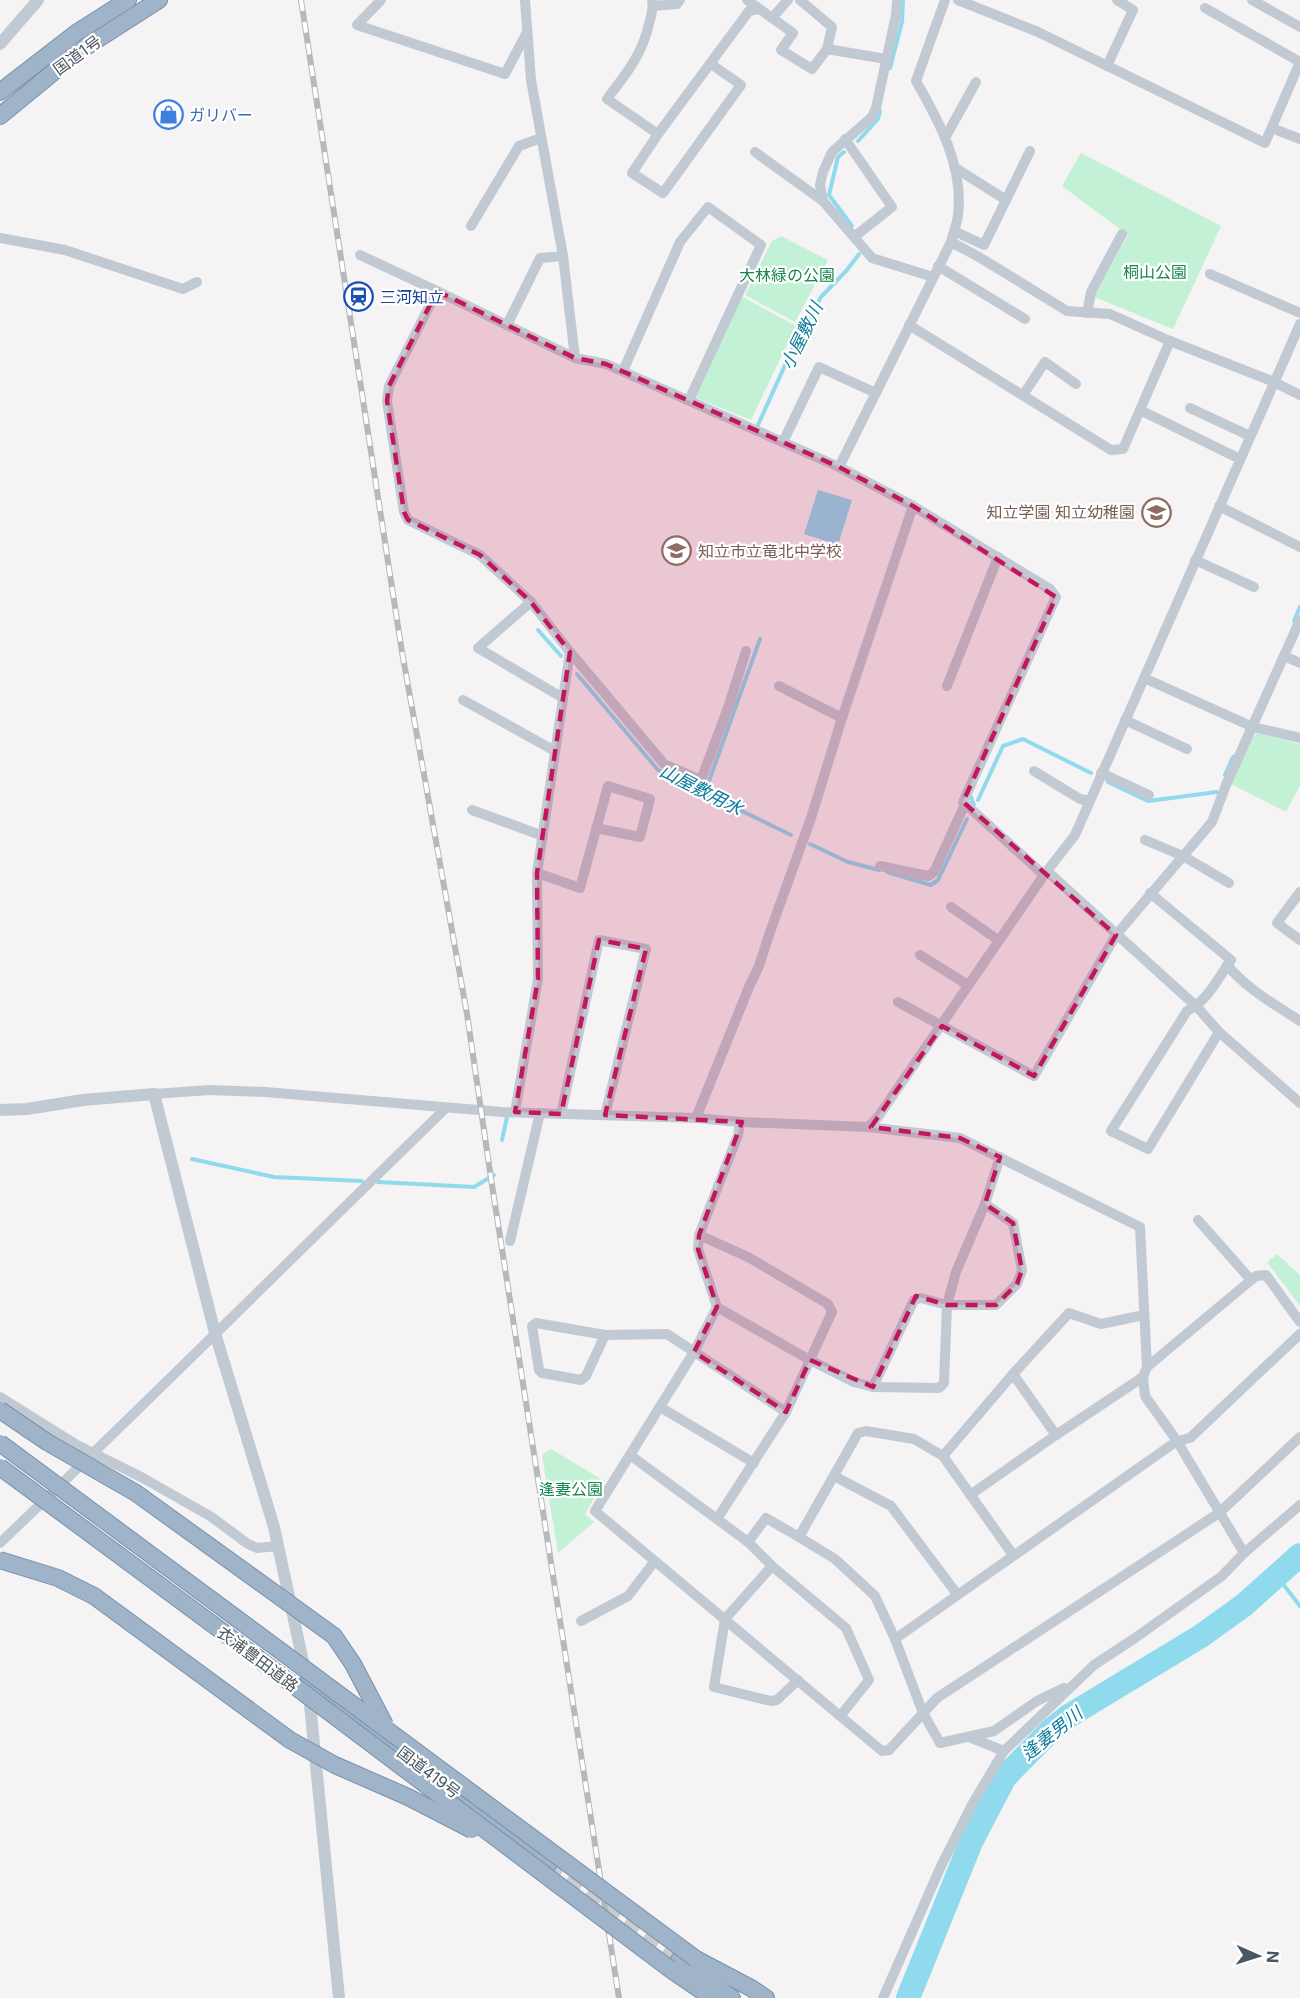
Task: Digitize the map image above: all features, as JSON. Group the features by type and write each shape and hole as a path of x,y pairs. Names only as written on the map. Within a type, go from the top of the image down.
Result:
{"highway":[{"name":"国道1号","path":"1,91 76,33 128,0"},
{"name":"国道1号","path":"6,111 78,52 159,0"},
{"name":"衣浦豊田道路","path":"0,1410 47,1442 136,1493 334,1636 353,1664 387,1729"},
{"name":"衣浦豊田道路","path":"0,1443 751,1998"},
{"name":"衣浦豊田道路","path":"0,1467 515,1853 674,1965 712,1998"},
{"name":"衣浦豊田道路","path":"0,1560 58,1578 94,1596 290,1740 335,1766 408,1797 515,1853"},
{"name":"国道419号","path":"308,1682 549,1863"},
{"name":"衣浦豊田道路","path":"696,1959 766,1998"},
{"name":"衣浦豊田道路","path":"674,1965 706,1998"},
{"path":"674,1965 732,1998"}],"street":[{"path":"0,44 38,0"},
{"path":"381,0 357,25 505,74 527,33"},
{"path":"525,0 531,80 563,256 575,358"},
{"path":"658,134 607,99 636,61 647,36 653,3 677,4 680,0"},
{"path":"747,0 793,33 781,50 812,69 827,49 832,27 800,0"},
{"path":"772,18 788,0"},
{"path":"823,201 820,185 832,152 872,117 876,108 896,15 897,0"},
{"path":"839,467 952,237 958,214 957,178 954,166 945,138 916,81 945,0"},
{"path":"958,0 1038,32 1265,143 1300,62 1205,8"},
{"path":"1107,66 1133,10 1117,0"},
{"path":"1252,0 1300,27"},
{"path":"711,64 741,85 663,193 632,173 749,10 758,9"},
{"path":"827,49 886,59"},
{"path":"945,138 976,82"},
{"path":"1272,128 1300,140"},
{"path":"471,226 519,146 541,138"},
{"path":"845,139 892,207 854,237"},
{"path":"952,237 984,245 1030,151"},
{"path":"755,152 823,201 872,258 933,277"},
{"path":"954,166 1006,200"},
{"path":"623,371 680,242 708,207 761,244 688,400"},
{"path":"1087,313 1091,292 1122,234"},
{"path":"952,237 1067,311 1110,314 1300,395"},
{"path":"0,238 65,250 183,289 197,282"},
{"path":"360,255 575,358 606,364 623,371 839,467 913,506 1050,589 1056,597 963,802 965,804 934,872 928,876 880,866"},
{"path":"507,325 540,258 563,256"},
{"path":"938,266 1025,319"},
{"path":"1210,274 1300,313"},
{"path":"437,291 389,386 387,401 404,512 408,520 480,555 531,602 664,764 701,780 746,651"},
{"path":"868,1127 878,1117 942,1026 1045,873 1075,835 1300,324"},
{"path":"909,325 1116,451 1123,449 1170,341"},
{"path":"1023,395 1045,362 1076,384"},
{"path":"783,442 819,368 876,393"},
{"path":"1190,408 1250,436"},
{"path":"1140,410 1240,459"},
{"path":"696,1118 759,966 811,819 842,718 913,506"},
{"path":"1219,506 1300,547"},
{"path":"947,686 998,557"},
{"path":"1195,560 1254,586"},
{"path":"531,602 478,648 563,698"},
{"path":"898,1002 1034,1076 1116,935 1212,822 1226,785 1300,620"},
{"path":"516,1112 538,979 537,873 570,652"},
{"path":"1284,656 1300,663"},
{"path":"1144,678 1253,727 1300,738"},
{"path":"779,686 842,718"},
{"path":"463,700 555,751"},
{"path":"1125,720 1187,749"},
{"path":"1034,771 1080,799 1089,801"},
{"path":"1101,772 1149,795"},
{"path":"537,873 580,888 596,828 608,786 650,799 640,837 596,828"},
{"path":"965,804 1197,1007 1220,1032 1300,1103"},
{"path":"472,810 543,836"},
{"path":"1145,840 1183,856 1229,884"},
{"path":"1300,892 1277,923 1300,940"},
{"path":"1150,893 1231,960 1197,1007 1187,1011 1111,1131 1148,1149 1220,1032"},
{"path":"951,907 998,940"},
{"path":"561,1114 599,940 646,949 604,1115"},
{"path":"920,955 968,985"},
{"path":"1227,965 1251,988 1300,1021"},
{"path":"0,1110 27,1109 83,1100 210,1090 516,1112 868,1127 960,1138 1140,1227 1145,1396 1177,1441 1244,1553"},
{"path":"154,1094 215,1333 274,1527 308,1682 339,1998"},
{"path":"0,1544 446,1108"},
{"path":"510,1240 540,1113"},
{"path":"740,1122 738,1134 699,1235 698,1249 717,1307 810,1360 854,1382 873,1386 939,1388 944,1383 947,1305 956,1272 985,1204 1000,1157"},
{"path":"873,1386 914,1300 921,1298 947,1305 996,1305 1017,1284 1022,1270 1013,1223 985,1204"},
{"path":"1198,1220 1251,1280"},
{"path":"699,1235 748,1257 828,1304 832,1312 786,1412 717,1520"},
{"path":"970,1495 1145,1372 1256,1276 1266,1275 1300,1322"},
{"path":"717,1307 694,1352 595,1511 882,1751 889,1750 937,1698 1219,1513 1300,1437"},
{"path":"943,1456 1069,1313 1101,1324 1144,1315"},
{"path":"605,1335 586,1376 581,1380 539,1370 532,1326 536,1323 605,1335 667,1334 786,1412"},
{"path":"895,1639 1177,1441 1190,1438 1300,1334"},
{"path":"1013,1374 1056,1435"},
{"path":"0,1397 50,1430 210,1516 248,1544 257,1548 278,1546"},
{"path":"660,1407 754,1463"},
{"path":"799,1537 858,1432 866,1431 914,1439 943,1456 1012,1555"},
{"path":"630,1455 748,1542 772,1566 846,1628 869,1680 841,1715"},
{"path":"834,1476 891,1506 957,1594"},
{"path":"883,1998 941,1866 973,1803 1004,1751 1094,1665 1222,1576 1244,1553 1300,1505"},
{"path":"748,1542 765,1518 835,1559 875,1596 895,1639 923,1713 940,1743 994,1731 1037,1701 1070,1686"},
{"path":"581,1621 628,1596 654,1562"},
{"path":"772,1566 725,1619 714,1687 777,1701 798,1680"},
{"path":"969,1737 1004,1751"}],"highlighted area":[{"path":"437,291 575,358 606,364 839,467 913,506 1056,597 963,802 1116,935 1034,1076 942,1026 871,1127 960,1138 1000,1157 985,1204 1013,1223 1022,1270 1017,1284 996,1305 947,1305 916,1296 873,1387 810,1360 786,1412 694,1352 717,1307 698,1249 699,1235 742,1122 605,1115 646,949 599,940 561,1114 515,1112 538,979 537,873 570,652 531,602 480,555 408,520 404,512 387,401 389,386"}],"green space":[{"name":"桐山公園","path":"1081,153 1221,226 1173,329 1094,297 1128,235 1062,186"},
{"name":"大林緑の公園","path":"781,236 828,260 795,322 745,295 772,241"},
{"path":"741,296 796,326 751,420 694,397"},
{"path":"1258,733 1300,744 1300,785 1286,812 1231,784 1253,736"},
{"path":"1277,1254 1300,1275 1300,1306 1267,1262"},
{"name":"逢妻公園","path":"551,1449 604,1481 585,1514 594,1522 558,1553 542,1455"}],"water":[{"path":"818,490 852,500 838,545 804,534"}],"waterway":[{"name":"小屋敷川","path":"890,68 902,22 903,0"},
{"name":"小屋敷川","path":"858,141 878,119 880,111"},
{"name":"小屋敷川","path":"844,152 838,157 829,195 852,226"},
{"name":"小屋敷川","path":"758,425 791,352 821,297 859,254"},
{"name":"山屋敷用水","path":"1294,621 1300,607"},
{"name":"山屋敷用水","path":"538,630 561,656"},
{"path":"705,792 760,639"},
{"name":"山屋敷用水","path":"577,674 658,770 791,835"},
{"name":"山屋敷用水","path":"978,800 1003,746 1023,739 1091,773"},
{"name":"山屋敷用水","path":"1225,775 1233,757"},
{"name":"山屋敷用水","path":"1108,782 1148,801 1217,792"},
{"path":"970,795 974,805"},
{"name":"山屋敷用水","path":"887,872 931,885 938,880 967,819"},
{"name":"山屋敷用水","path":"810,844 848,862 879,870"},
{"path":"502,1140 507,1117"},
{"path":"192,1159 274,1177 362,1181"},
{"path":"378,1182 474,1187 494,1175"},
{"name":"逢妻男川","path":"908,1998 971,1842 1005,1777 1052,1729 1067,1717 1201,1636 1244,1605 1300,1555"},
{"path":"1279,1573 1283,1584 1300,1606"}],"tunnel":[{"path":"549,1863 679,1960"}],"railway":[{"path":"301,0 402,652 467,1014 619,1998"}],"place":[{"name":"ガリバー","path":"168,115"},
{"name":"三河知立","path":"359,297"},
{"name":"知立学園 知立幼稚園","path":"1156,512"},
{"name":"知立市立竜北中学校","path":"677,551"}]}
